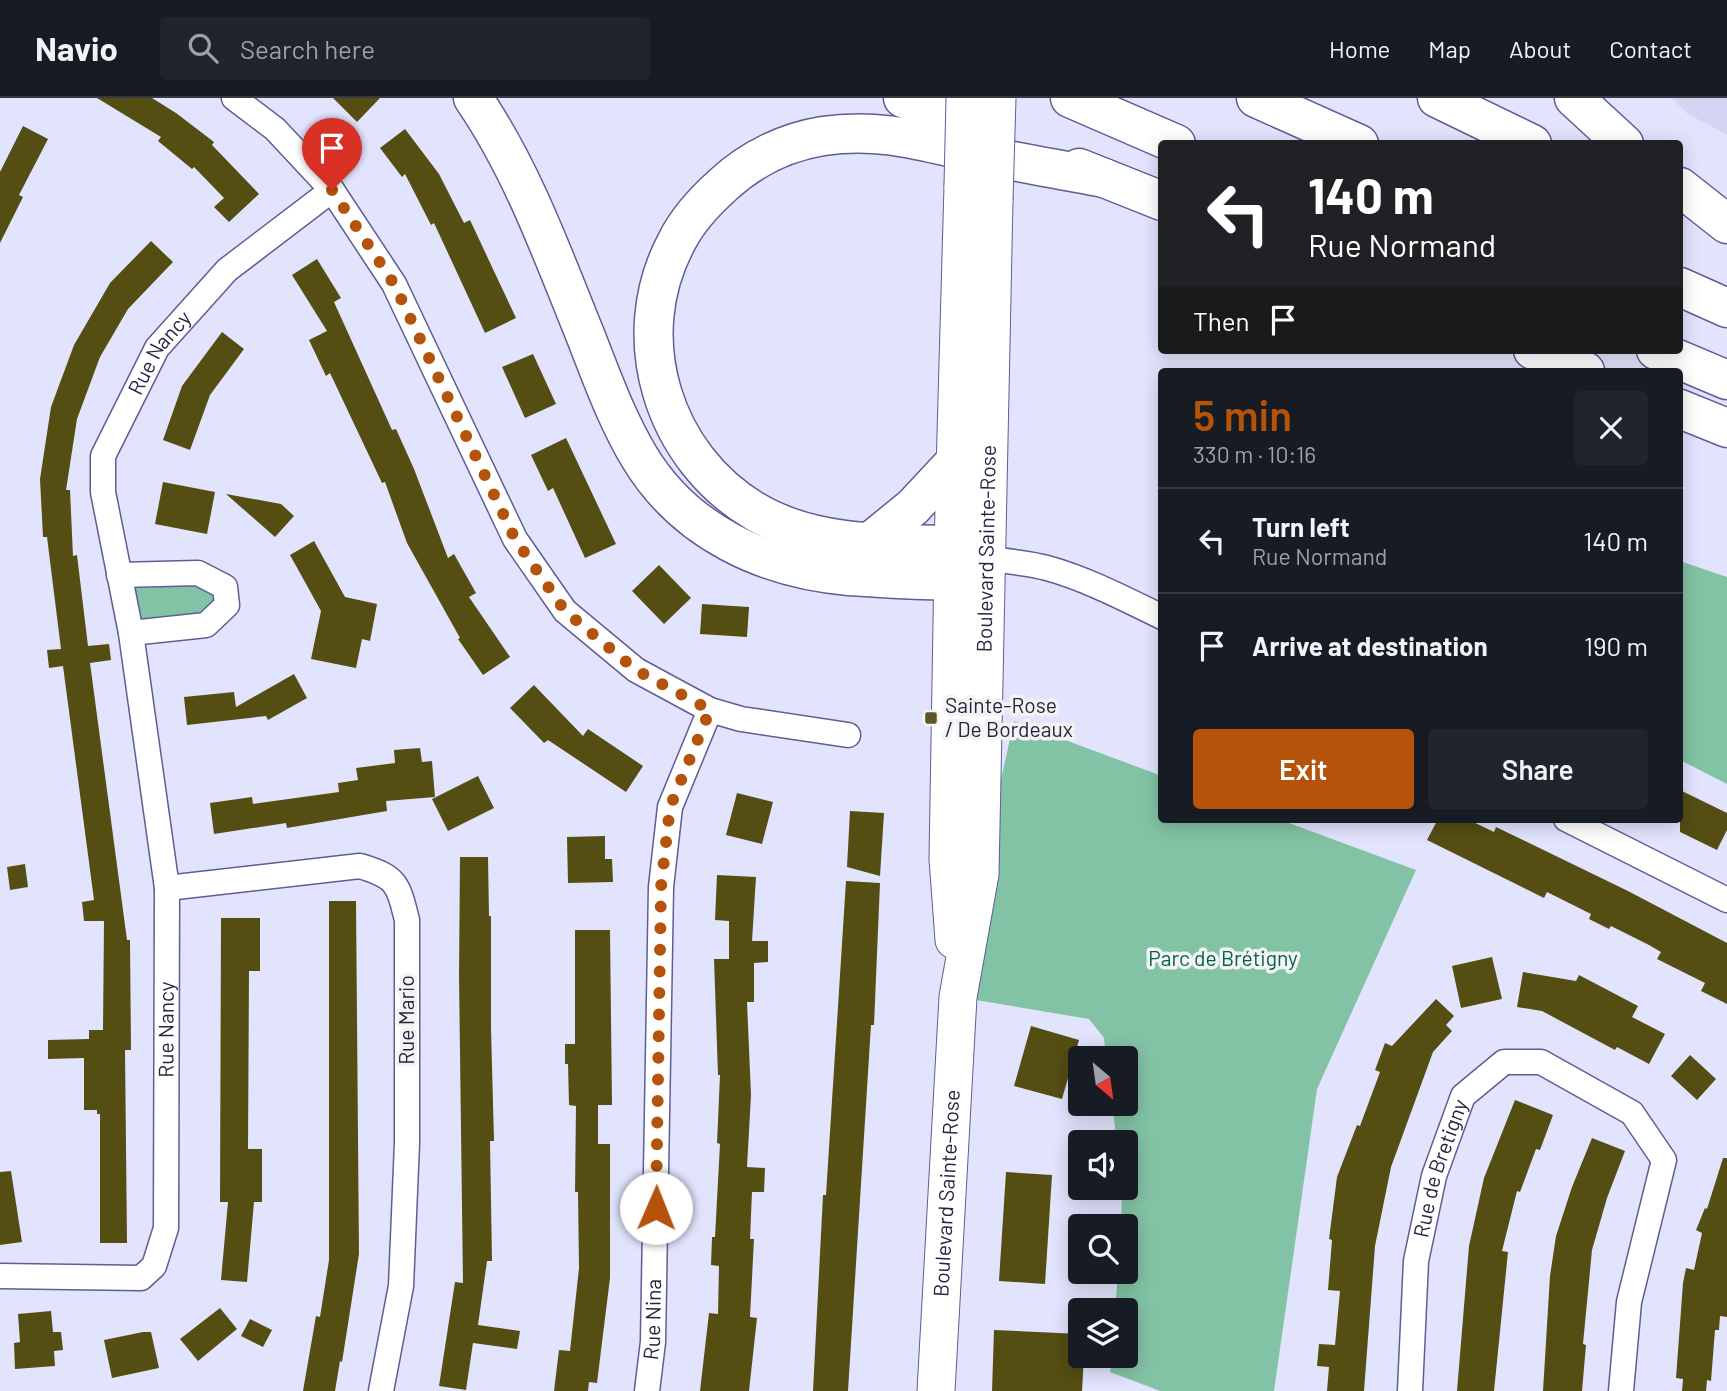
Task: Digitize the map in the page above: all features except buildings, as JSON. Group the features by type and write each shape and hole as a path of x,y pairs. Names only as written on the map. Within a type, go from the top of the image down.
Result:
{"highway":[{"path":"473,98 496,135 534,211 628,437 670,498 705,528 741,549 783,565 824,573 963,562"},
{"path":"904,98 1158,199"},
{"path":"1070,98 1167,140"},
{"path":"1256,98 1350,140"},
{"path":"1437,98 1524,140"},
{"path":"1574,98 1620,140"},
{"path":"963,562 793,529 757,513 712,479 686,447 668,413 662,394 653,336 661,279 682,232 717,190 747,165 783,146 821,136 863,133 914,138 983,155 1104,178"},
{"path":"1683,189 1727,224"},
{"path":"1683,216 1727,238"},
{"path":"1683,288 1727,308"},
{"path":"1543,354 1578,368"},
{"path":"1665,354 1727,380"},
{"path":"1683,410 1727,428"},
{"path":"870,542 913,507 955,462"}],"street":[{"path":"234,98 275,129 332,190 394,284 515,539 565,611 636,670 710,710 741,719 848,735"},
{"name":"Boulevard Sainte-Rose","path":"936,1391 958,997 948,859 979,193 965,98"},
{"name":"Boulevard Sainte-Rose","path":"963,562 955,462 979,193 997,98"},
{"name":"Rue Nancy","path":"0,1276 141,1278 154,1266 166,1228 167,888 131,633 103,492 103,456 157,348 227,270 332,190"},
{"path":"963,562 1009,560 1049,568 1096,586 1158,615"},
{"path":"119,575 198,573 225,587 227,605 206,625 131,633"},
{"name":"Rue Nina","path":"647,1391 653,1342 661,887 670,807 710,710"},
{"path":"1574,823 1727,900"},
{"name":"Rue Mario","path":"167,888 360,866 383,873 400,891 407,920 407,1143 401,1286 380,1391"},
{"name":"Rue de Bretigny","path":"1410,1391 1416,1261 1434,1176 1463,1096 1504,1062 1541,1062 1632,1113 1664,1160 1629,1302 1621,1391"}],"shaded area":[{"path":"1671,98 1727,98 1727,135 1688,114"}],"green space":[{"path":"1683,562 1727,577 1727,784 1683,762"},
{"path":"119,575 225,587 206,625 131,633"},
{"name":"Parc de Brétigny","path":"1014,721 1158,775 1158,823 1289,823 1416,870 1317,1089 1274,1391 1160,1391 1110,1372 1110,1368 1138,1368 1138,1298 1116,1298 1117,1284 1138,1284 1138,1214 1121,1214 1122,1200 1138,1200 1138,1130 1115,1130 1114,1116 1138,1116 1138,1046 1105,1046 1104,1038 1089,1019 958,997 980,874"}],"place":[{"name":"Sainte-Rose / De Bordeaux","path":"931,718"}],"route":[{"path":"332,190 394,284 515,539 565,611 636,670 710,710 670,807 661,887 656,1208"}]}
